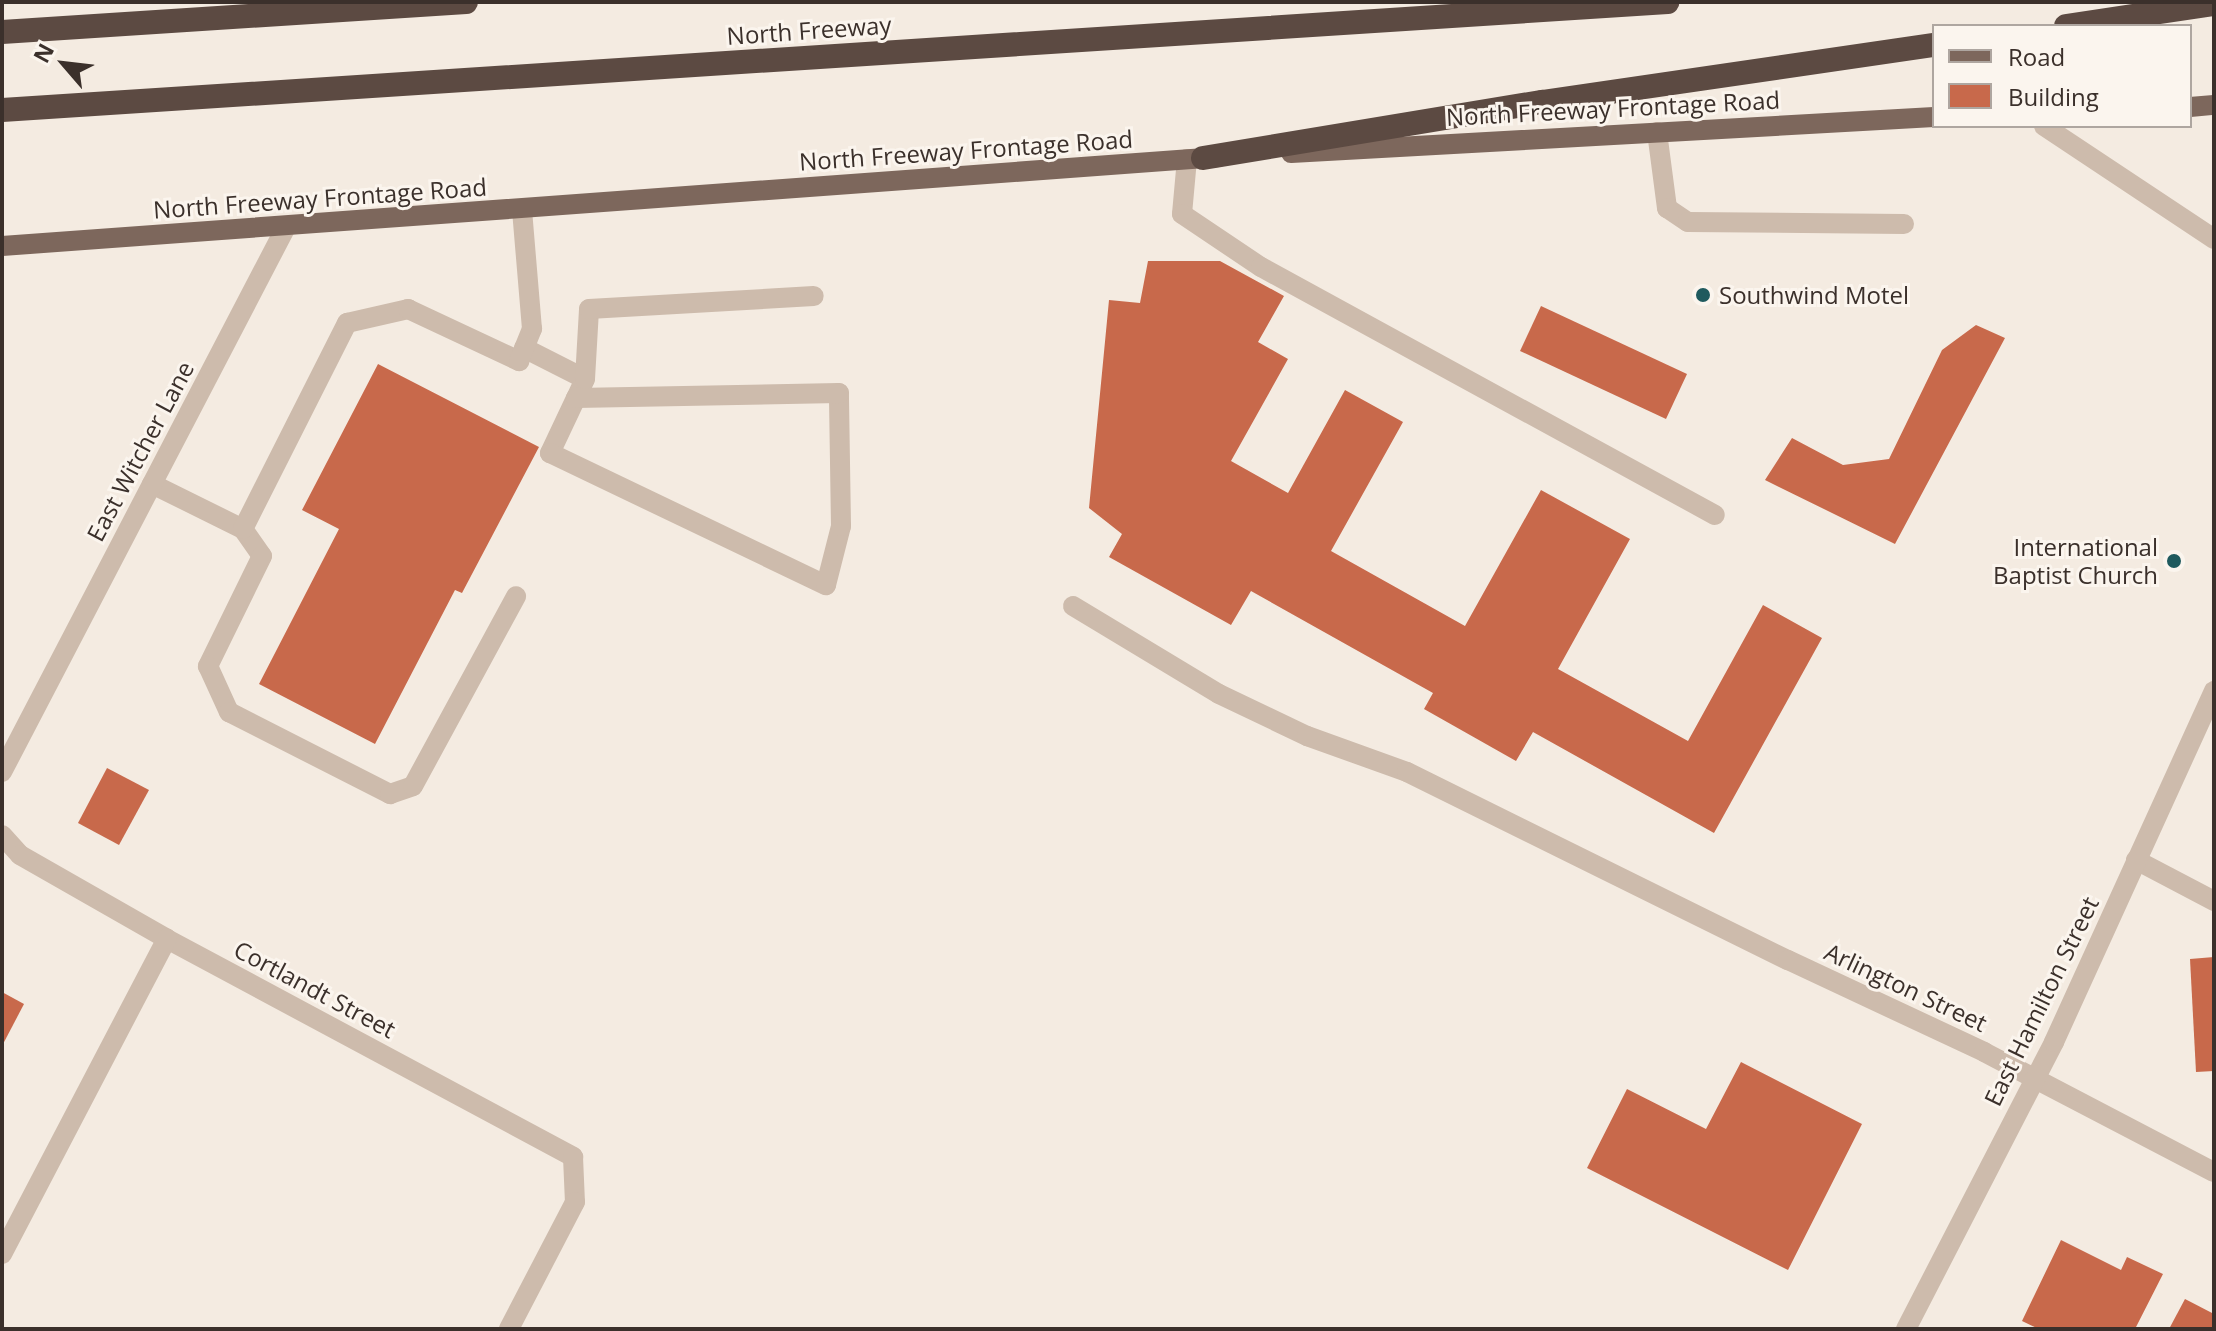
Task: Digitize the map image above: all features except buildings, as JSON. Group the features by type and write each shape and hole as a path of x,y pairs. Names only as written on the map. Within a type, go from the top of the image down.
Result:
{"highway":[{"path":"2,32 466,2"},
{"name":"North Freeway","path":"2,110 1668,2"},
{"path":"2079,24 2214,4"},
{"path":"1195,158 1542,102 1932,45"}],"main road":[{"path":"2192,107 2214,105"},
{"name":"North Freeway Frontage Road","path":"2,246 1195,158 1932,117"}],"street":[{"path":"2047,128 2214,239"},
{"path":"1657,132 1667,208 1688,222 1904,224"},
{"path":"1195,158 1182,214 1261,267 1715,515"},
{"path":"243,529 347,323 408,309 519,361 532,329 522,209"},
{"name":"East Witcher Lane","path":"2,772 286,227"},
{"path":"576,398 839,393 841,526 826,585 550,453 576,398 585,379 589,309 814,296"},
{"path":"524,348 585,379"},
{"path":"152,484 243,529 262,556 208,666 229,712 390,794 413,786 516,596"},
{"name":"Arlington Street","path":"1073,606 1219,694 1307,736 1407,772 2034,1078 2214,1172"},
{"name":"East Hamilton Street","path":"1906,1329 2054,1042 2214,691"},
{"name":"Cortlandt Street","path":"2,835 20,855 167,939 573,1157 575,1202 509,1329"},
{"path":"2136,860 2214,901"},
{"path":"2,1254 167,939"}],"place":[{"name":"Southwind Motel","path":"1703,295"},
{"name":"International Baptist Church","path":"2174,561"}]}
